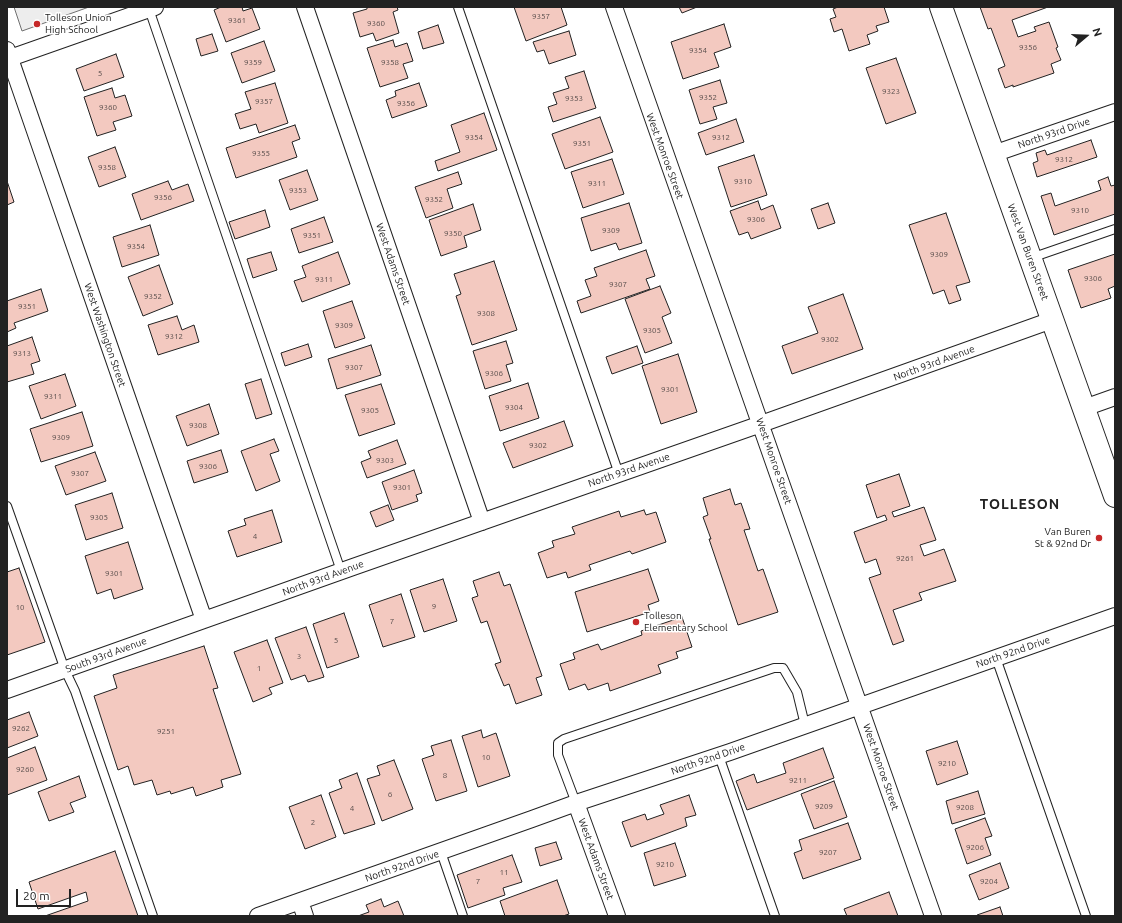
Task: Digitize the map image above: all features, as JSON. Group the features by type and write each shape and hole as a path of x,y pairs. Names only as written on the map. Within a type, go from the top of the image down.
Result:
{"main road":[{"name":"West Van Buren Street","path":"941,7 1115,496"}],"street":[{"name":"West Adams Street","path":"305,7 482,522"},
{"name":"West Monroe Street","path":"614,7 933,916"},
{"path":"9,54 152,8"},
{"name":"West Washington Street","path":"9,54 204,620"},
{"name":"North 93rd Drive","path":"994,154 1115,112"},
{"name":"North 93rd Avenue","path":"204,620 1052,320"},
{"path":"1084,408 1115,397"},
{"name":"North 92nd Drive","path":"258,916 303,909 441,852 576,803 719,756 1115,616"},
{"name":"South 93rd Avenue","path":"7,690 204,620"},
{"name":"West Adams Street","path":"576,803 617,916"}],"lane":[{"path":"458,7 619,474"},
{"path":"152,8 341,571"},
{"path":"1030,258 1115,229"},
{"path":"7,506 64,670 75,692 153,916"},
{"path":"996,658 1086,916"},
{"path":"576,803 558,754 558,743 564,739 774,668 782,668 797,692 805,726"},
{"path":"719,756 776,916"},
{"path":"441,852 463,916"}],"shaded area":[{"path":"14,7 89,7 22,31"}],"building":[{"path":"221,7 242,7 243,11 252,8 260,29 226,42 214,10"},
{"path":"367,7 397,7 398,10 393,12 399,33 376,41 373,33 360,37 353,13 367,9"},
{"path":"514,7 561,7 567,25 526,41"},
{"path":"679,7 697,7 682,13"},
{"path":"838,7 884,7 889,22 876,26 878,31 867,35 870,44 849,51 842,29 834,32 830,19 836,17 833,9"},
{"path":"980,7 1048,7 1012,20 1018,37 1036,31 1034,27 1049,22 1061,60 1051,64 1054,73 1013,87 1013,85 1005,88 998,69 1005,66 991,28 988,29"},
{"path":"724,24 731,47 714,53 719,67 683,79 671,42"},
{"path":"438,25 444,43 423,49 418,32"},
{"path":"569,31 576,55 549,64 544,50 537,52 533,42"},
{"path":"212,34 218,51 201,56 196,39"},
{"path":"393,40 395,47 407,43 413,61 403,64 408,78 380,87 367,48"},
{"path":"264,41 275,71 242,83 231,53"},
{"path":"116,54 124,77 84,91 76,69"},
{"path":"896,58 916,113 886,124 866,68"},
{"path":"584,71 596,108 553,122 548,107 557,104 553,93 569,88 565,77"},
{"path":"720,80 727,103 713,107 717,119 700,124 689,90"},
{"path":"275,83 288,123 259,133 256,124 240,129 235,114 251,109 245,92"},
{"path":"419,83 427,106 392,118 386,100 396,96 395,91"},
{"path":"112,88 115,98 125,95 132,116 113,122 116,130 97,136 84,97"},
{"path":"484,113 497,150 438,171 435,161 460,152 451,125"},
{"path":"600,117 613,152 565,169 552,134"},
{"path":"736,119 744,142 706,155 698,133"},
{"path":"295,125 300,139 292,142 297,157 236,178 226,148"},
{"path":"1091,140 1097,157 1037,177 1033,163 1038,161 1036,153 1045,150 1047,155"},
{"path":"115,147 126,177 99,187 88,157"},
{"path":"754,155 767,195 731,207 718,167"},
{"path":"612,159 624,194 583,208 571,172"},
{"path":"307,170 318,200 290,210 279,180"},
{"path":"458,172 462,184 447,189 453,208 426,218 415,187"},
{"path":"1108,177 1111,186 1115,185 1115,214 1054,235 1041,196 1051,193 1055,206 1101,190 1098,181"},
{"path":"7,181 14,202 7,205"},
{"path":"168,181 172,190 188,184 194,201 141,220 132,194"},
{"path":"758,201 761,210 773,205 781,228 751,239 748,232 739,235 730,211"},
{"path":"629,203 642,243 619,250 616,243 591,251 581,218"},
{"path":"828,203 835,223 818,229 811,209"},
{"path":"473,204 481,230 464,236 467,247 441,256 429,220"},
{"path":"265,210 270,227 235,239 229,222"},
{"path":"946,213 970,282 956,286 961,300 949,304 944,290 933,294 909,225"},
{"path":"324,217 333,242 299,253 291,229"},
{"path":"150,225 159,255 122,267 113,237"},
{"path":"646,250 655,276 646,279 650,289 581,313 577,301 591,296 585,280 597,276 594,268"},
{"path":"271,252 277,270 253,278 247,259"},
{"path":"338,252 350,284 302,302 294,281 306,277 302,266"},
{"path":"1115,254 1115,286 1108,289 1111,298 1081,308 1068,270"},
{"path":"494,261 517,330 472,345 456,296 461,294 454,274"},
{"path":"159,265 173,304 143,316 128,277"},
{"path":"660,286 671,313 662,317 672,343 645,353 625,299"},
{"path":"41,289 48,311 14,323 16,328 7,332 7,301"},
{"path":"843,294 863,349 792,374 782,346 818,333 808,307"},
{"path":"352,301 365,338 335,348 323,311"},
{"path":"177,316 182,330 194,325 199,342 158,355 148,325"},
{"path":"32,337 40,361 31,364 34,374 7,382 7,346"},
{"path":"506,341 513,363 506,365 511,381 485,389 473,351"},
{"path":"308,344 312,357 285,366 281,353"},
{"path":"371,345 381,375 337,389 328,359"},
{"path":"637,346 643,363 612,374 606,357"},
{"path":"678,354 697,412 661,424 642,366"},
{"path":"65,374 76,406 41,419 29,386"},
{"path":"261,379 272,414 256,419 245,384"},
{"path":"528,383 539,418 500,431 489,396"},
{"path":"381,384 395,424 359,436 345,395"},
{"path":"209,404 219,434 187,446 176,416"},
{"path":"82,412 93,446 41,462 30,429"},
{"path":"564,421 573,446 513,468 503,443"},
{"path":"274,439 279,451 270,454 280,481 256,491 241,451"},
{"path":"397,440 406,464 367,478 361,462 371,458 368,451"},
{"path":"221,450 228,472 194,483 187,461"},
{"path":"95,452 106,481 66,495 55,466"},
{"path":"414,470 422,493 416,495 418,501 392,510 382,482"},
{"path":"899,474 910,506 892,512 894,517 924,507 936,540 920,545 924,556 944,549 956,581 919,593 922,600 893,610 904,641 893,645 869,578 881,574 876,559 865,563 854,532 887,520 885,515 877,518 866,485"},
{"path":"730,489 735,505 741,503 750,529 744,530 758,571 763,569 778,612 738,625 703,517 708,515 703,498"},
{"path":"112,493 123,528 86,540 75,505"},
{"path":"388,505 394,520 376,527 370,512"},
{"path":"272,510 282,542 237,557 228,531 246,525 244,519"},
{"path":"644,510 646,515 656,512 666,542 632,554 630,551 589,565 591,570 568,578 566,572 547,578 538,553 554,547 552,541 575,534 572,527 619,511 621,517"},
{"path":"128,542 143,589 114,599 111,589 97,594 85,556"},
{"path":"19,568 45,642 7,655 7,572"},
{"path":"648,569 659,601 648,605 650,612 587,632 575,592"},
{"path":"499,572 504,586 510,584 542,676 536,678 542,695 516,704 509,684 504,686 495,664 501,662 487,621 481,623 472,598 478,596 473,581"},
{"path":"443,579 457,621 424,632 410,590"},
{"path":"401,594 415,637 383,647 369,605"},
{"path":"344,613 359,657 327,668 313,624"},
{"path":"682,617 692,647 676,652 678,658 658,665 661,673 610,691 608,683 588,690 585,684 569,690 560,664 575,659 573,653 598,644 601,650 642,635 641,631"},
{"path":"306,627 324,677 308,682 305,675 291,680 275,638"},
{"path":"267,640 283,683 269,688 272,694 253,702 234,652"},
{"path":"204,646 218,688 213,689 241,774 221,780 223,787 196,796 193,787 171,794 170,791 157,795 152,780 134,785 128,766 118,770 94,696 117,688 113,675"},
{"path":"29,712 38,736 7,748 7,720"},
{"path":"481,730 483,738 496,733 510,776 478,787 462,736"},
{"path":"451,740 467,791 436,801 422,759 434,755 431,746"},
{"path":"957,741 968,774 937,785 926,751"},
{"path":"35,747 47,780 7,795 7,758"},
{"path":"823,748 834,778 747,810 736,781 754,774 757,783 786,773 783,763"},
{"path":"394,760 413,809 382,821 367,779 380,775 377,766"},
{"path":"357,773 375,824 344,834 329,793 342,788 339,780"},
{"path":"79,776 86,797 70,803 74,812 49,821 38,792"},
{"path":"834,781 847,817 814,829 801,794"},
{"path":"978,791 985,814 952,824 946,801"},
{"path":"321,795 336,837 305,849 289,807"},
{"path":"689,795 696,815 685,818 687,826 631,847 622,822 645,814 647,820 664,814 660,805"},
{"path":"985,818 992,836 985,838 991,855 967,864 955,829"},
{"path":"848,823 861,859 803,879 794,853 802,850 799,840"},
{"path":"556,842 562,859 540,866 535,848"},
{"path":"675,843 686,876 654,886 644,853"},
{"path":"115,851 138,916 45,916 88,901 86,892 38,909 29,882"},
{"path":"512,855 522,882 503,888 505,895 468,908 457,875"},
{"path":"1000,863 1009,888 979,900 969,875"},
{"path":"557,880 569,914 563,916 505,916 500,901"},
{"path":"889,892 898,916 847,916 844,909"},
{"path":"381,899 384,907 398,901 404,916 358,916 369,912 366,905"},
{"path":"1000,907 1003,916 977,915"}],"place":[{"name":"Tolleson Union High School","path":"37,24"},
{"name":"Van Buren St & 92nd Dr","path":"1099,538"},
{"name":"Tolleson Elementary School","path":"636,622"}],"district":[{"name":"TOLLESON","path":"1020,504"}]}
